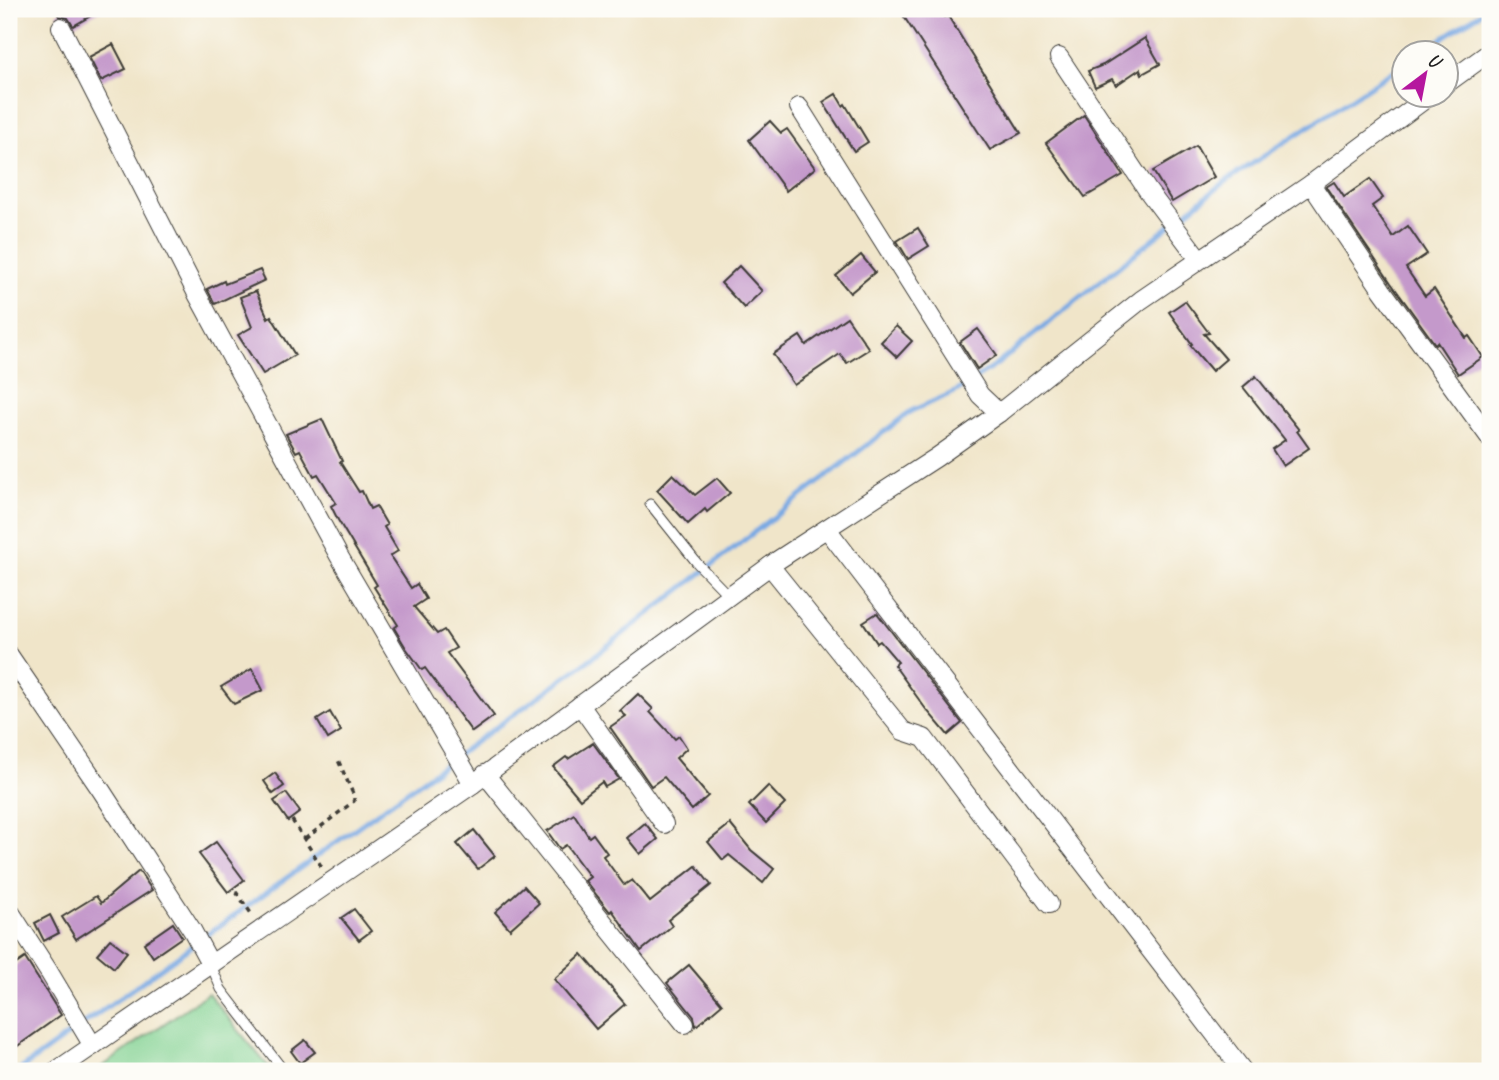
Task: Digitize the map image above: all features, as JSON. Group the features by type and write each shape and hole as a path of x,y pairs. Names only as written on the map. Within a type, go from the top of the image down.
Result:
{"street":[{"path":"61,27 197,294 332,544 453,749 464,766 479,779 685,1024"},
{"path":"1460,74 1490,52"},
{"path":"1059,57 1168,219 1199,259"},
{"path":"799,107 980,395 999,413"},
{"path":"55,1071 90,1040 479,779 770,566 937,457 999,413 1141,300 1311,184 1413,108"},
{"path":"1311,184 1382,290 1490,438"},
{"path":"827,529 1244,1071"},
{"path":"770,566 903,731 923,738 1049,904"},
{"path":"9,655 192,930 208,959"},
{"path":"580,705 664,824"},
{"path":"9,910 90,1040"}],"lane":[{"path":"650,504 697,564 729,596"},
{"path":"208,959 221,989 284,1071"}],"path":[{"path":"306,841 354,801 338,760"},
{"path":"292,820 318,862"},
{"path":"236,892 253,917"}],"green space":[{"path":"208,993 272,1071 96,1071"}],"building":[{"path":"65,9 103,9 73,26 68,18 57,13"},
{"path":"899,9 940,9 945,17 948,16 1021,133 990,150"},
{"path":"1145,38 1160,64 1142,74 1140,69 1116,85 1112,79 1095,87 1088,71 1103,65"},
{"path":"113,44 126,69 101,81 89,57"},
{"path":"836,94 868,142 854,151 823,102"},
{"path":"1084,115 1123,175 1085,197 1046,143"},
{"path":"770,121 781,133 787,129 815,168 786,191 749,140"},
{"path":"1196,146 1214,177 1172,202 1153,171"},
{"path":"1370,179 1383,198 1372,206 1393,237 1408,226 1427,254 1406,268 1425,296 1434,289 1466,338 1469,336 1483,357 1458,374 1391,283 1326,187 1334,182 1344,197"},
{"path":"918,228 929,246 908,259 897,241"},
{"path":"861,255 875,272 850,293 836,276"},
{"path":"739,266 762,291 744,308 721,283"},
{"path":"260,270 265,280 215,304 207,289"},
{"path":"256,291 268,318 271,316 295,355 263,374 238,335 252,327 240,297"},
{"path":"1185,301 1209,333 1204,334 1226,359 1212,371 1190,345 1192,344 1169,312"},
{"path":"847,317 869,349 847,363 840,354 794,385 773,354 800,336 806,345"},
{"path":"896,326 912,341 897,357 881,342"},
{"path":"978,329 997,355 977,369 960,342"},
{"path":"1256,376 1299,430 1297,431 1309,448 1283,466 1272,449 1285,440 1243,387"},
{"path":"322,419 342,461 340,462 359,492 362,491 370,509 376,506 387,525 384,527 398,551 390,556 411,588 417,584 426,599 414,607 437,634 444,630 456,648 447,653 494,716 472,732 425,668 422,670 406,648 394,628 398,625 374,587 377,585 331,506 336,503 318,474 314,476 300,450 296,452 286,434"},
{"path":"673,474 695,495 717,478 730,493 688,524 657,490"},
{"path":"877,613 962,723 948,735 894,665 898,662 880,641 877,643 863,622"},
{"path":"252,669 263,690 234,704 221,687"},
{"path":"638,694 653,709 650,712 675,739 679,736 687,748 676,758 708,796 692,810 664,777 651,786 610,727 626,716 620,711"},
{"path":"330,712 341,731 328,739 317,720"},
{"path":"593,743 619,779 605,787 602,782 580,799 553,767"},
{"path":"275,773 284,786 273,794 264,781"},
{"path":"768,786 785,804 766,823 749,805"},
{"path":"286,793 300,812 288,821 274,801"},
{"path":"574,814 589,837 593,834 607,853 603,856 624,885 632,880 650,902 696,866 711,885 668,920 672,926 641,951 612,910 610,912 585,881 590,877 566,845 560,849 547,831"},
{"path":"645,823 658,839 640,854 627,838"},
{"path":"730,824 751,850 774,869 763,883 729,855 723,860 708,842"},
{"path":"474,830 495,856 478,869 457,844"},
{"path":"216,842 244,880 228,892 199,854"},
{"path":"139,871 152,890 76,939 62,917 96,896 101,903"},
{"path":"524,886 539,903 510,929 495,912"},
{"path":"354,909 371,931 359,940 341,918"},
{"path":"50,915 59,933 44,941 35,923"},
{"path":"173,923 182,937 153,957 144,943"},
{"path":"110,939 127,952 114,968 97,954"},
{"path":"582,954 625,1004 596,1029 554,979"},
{"path":"25,958 61,1015 9,1052 9,969"},
{"path":"689,965 722,1004 696,1026 694,1017 667,983"},
{"path":"305,1040 315,1052 300,1063 291,1051"}],"waterway":[{"path":"1442,38 1487,9"},
{"path":"18,1071 584,664 911,411 955,392 996,365 1223,183 1390,73"}]}
